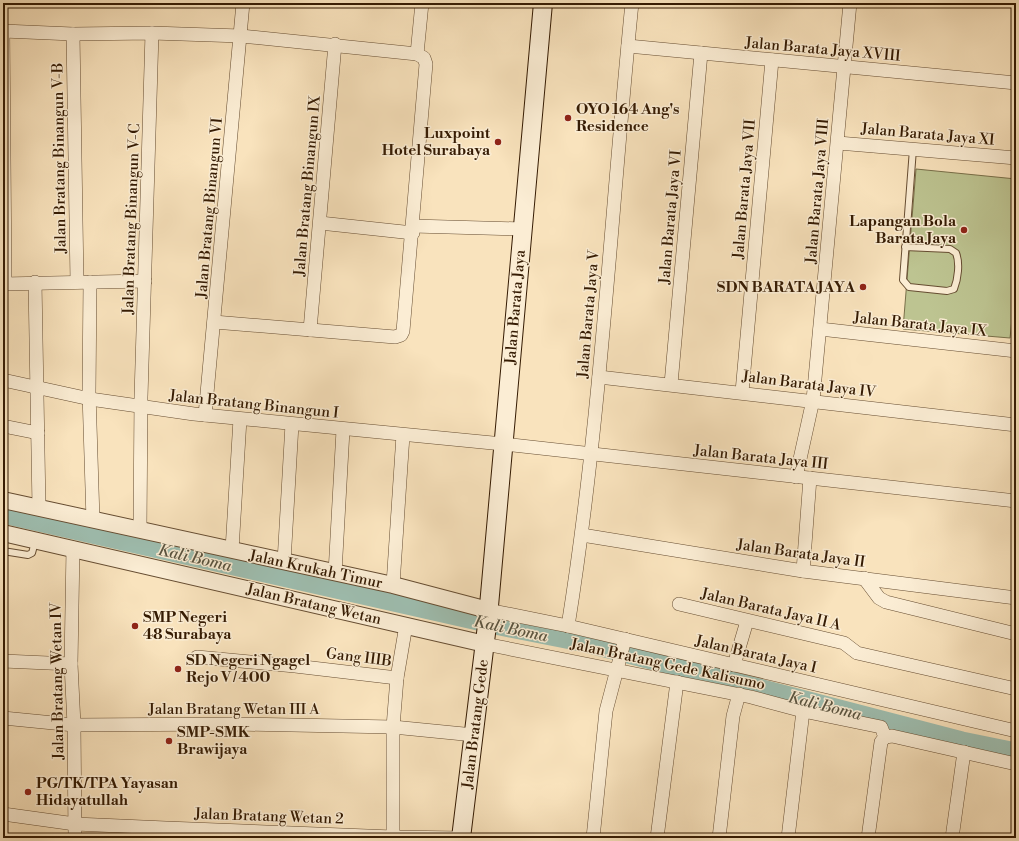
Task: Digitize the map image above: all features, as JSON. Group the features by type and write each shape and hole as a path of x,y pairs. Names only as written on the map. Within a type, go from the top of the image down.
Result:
{"main road":[{"name":"Jalan Barata Jaya","path":"488,614 543,3"},
{"name":"Jalan Bratang Gede","path":"461,838 488,614"}],"street":[{"name":"Jalan Bratang Binangun VI","path":"205,415 243,3"},
{"path":"417,54 422,3"},
{"name":"Jalan Barata Jaya V","path":"568,626 582,535 592,455 632,3"},
{"name":"Jalan Barata Jaya VIII","path":"796,477 813,400 850,3"},
{"path":"145,281 35,282 4,284 3,31 73,34 152,33 241,36 335,44 417,54 424,58 426,64 413,229 403,331 400,336 395,337 214,322"},
{"name":"Jalan Bratang Binangun V-C","path":"140,530 141,407 152,33"},
{"name":"Jalan Bratang Binangun V-B","path":"73,34 83,282 90,399 93,520"},
{"name":"Jalan Bratang Binangun IX","path":"310,330 335,44"},
{"name":"Jalan Barata Jaya XVIII","path":"628,46 1016,83"},
{"name":"Jalan Barata Jaya VI","path":"671,384 701,53"},
{"name":"Jalan Barata Jaya VII","path":"742,392 772,60"},
{"name":"Jalan Barata Jaya XI","path":"838,142 1016,158"},
{"path":"320,223 413,229 522,228"},
{"path":"35,282 39,508"},
{"name":"Jalan Barata Jaya IX","path":"820,329 1016,351"},
{"name":"Jalan Barata Jaya IV","path":"599,377 813,400 1016,425"},
{"name":"Jalan Bratang Binangun I","path":"3,380 90,399 141,407 343,430 503,444"},
{"path":"232,550 240,419"},
{"path":"284,562 292,424"},
{"path":"3,426 38,433"},
{"path":"335,572 343,430"},
{"path":"393,585 403,436"},
{"name":"Jalan Barata Jaya III","path":"503,444 1016,502"},
{"path":"803,571 810,478"},
{"name":"Jalan Krukah Timur","path":"3,500 393,585 488,614"},
{"name":"Jalan Bratang Wetan","path":"3,533 406,625 485,641"},
{"name":"Jalan Barata Jaya II","path":"582,535 803,571 1016,598"},
{"name":"Jalan Bratang Wetan IV","path":"73,548 71,664 74,725 75,838"},
{"path":"864,578 880,598 886,602 1016,634"},
{"name":"Jalan Barata Jaya II A","path":"679,604 844,643 857,653 1016,689"},
{"name":"Jalan Barata Jaya I","path":"488,614 568,626 624,644 734,665 1016,731"},
{"path":"734,665 747,621"},
{"path":"393,838 393,727 397,678 406,625"},
{"name":"Jalan Bratang Gede Kalisumo","path":"485,641 618,666 677,682 739,694 803,711 881,727 885,737"},
{"path":"594,838 606,711 624,644"},
{"name":"Gang IIIB","path":"197,657 295,666 397,678"},
{"path":"3,661 71,664"},
{"path":"657,838 677,682"},
{"path":"719,838 733,716 739,694"},
{"path":"788,838 803,711"},
{"name":"Jalan Bratang Wetan III A","path":"3,718 74,725 236,724 393,727 474,735"},
{"path":"868,838 881,742 885,737 892,736 1016,764"},
{"path":"952,838 964,752"},
{"name":"Jalan Bratang Wetan 2","path":"3,814 75,824 166,833 461,838"}],"lane":[{"path":"905,247 950,250 956,253 958,258 957,283 954,289 947,291 909,287 903,280 905,247 913,148"},
{"path":"3,551 30,554 35,540"}],"green space":[{"name":"Lapangan Bola Barata Jaya","path":"916,169 1016,179 1016,281 1010,338 903,329"}],"waterway":[{"name":"Kali Boma","path":"3,514 500,626 586,643 962,741 1016,752"}],"place":[{"name":"OYO 164 Ang's Residence","path":"568,118"},
{"name":"Luxpoint Hotel Surabaya","path":"498,142"},
{"name":"Lapangan Bola Barata Jaya","path":"964,230"},
{"name":"SDN BARATA JAYA","path":"863,287"},
{"name":"SMP Negeri 48 Surabaya","path":"135,626"},
{"name":"SD Negeri Ngagel Rejo V / 400","path":"178,669"},
{"name":"SMP-SMK Brawijaya","path":"169,741"},
{"name":"PG/TK/TPA Yayasan Hidayatullah","path":"28,792"}]}
